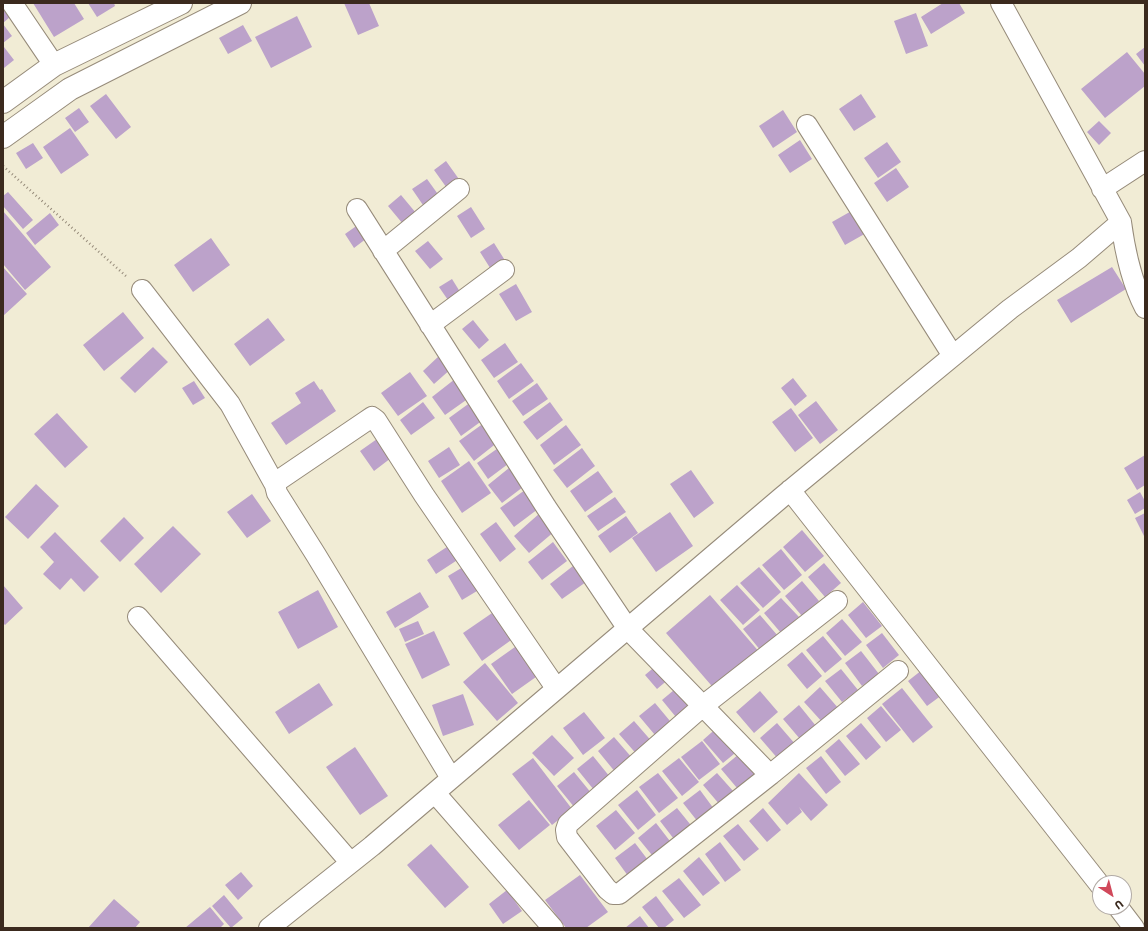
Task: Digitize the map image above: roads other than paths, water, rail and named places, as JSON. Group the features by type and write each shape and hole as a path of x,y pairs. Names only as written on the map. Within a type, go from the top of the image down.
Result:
{"highway":[{"path":"3,102 54,65 181,3"},
{"path":"3,137 70,89 240,3"}],"street":[{"path":"12,3 54,65"},
{"path":"1001,3 1121,222 1131,276 1145,308"},
{"path":"807,125 953,356"},
{"path":"1102,189 1145,161"},
{"path":"384,251 460,189"},
{"path":"357,209 546,507 628,629 704,705 770,775"},
{"path":"269,928 435,793 450,778 628,629 790,490 1010,309 1079,258 1121,222"},
{"path":"430,325 504,270"},
{"path":"142,290 230,404 275,485 277,493 450,778"},
{"path":"275,485 279,480 366,421 372,418 376,420 424,495 556,688"},
{"path":"790,490 1092,875"},
{"path":"837,601 704,705 568,824 566,830 567,837 607,889 613,894 619,894 770,775 898,671"},
{"path":"138,617 350,862"},
{"path":"435,793 553,928"},
{"path":"1124,915 1134,928"}]}
